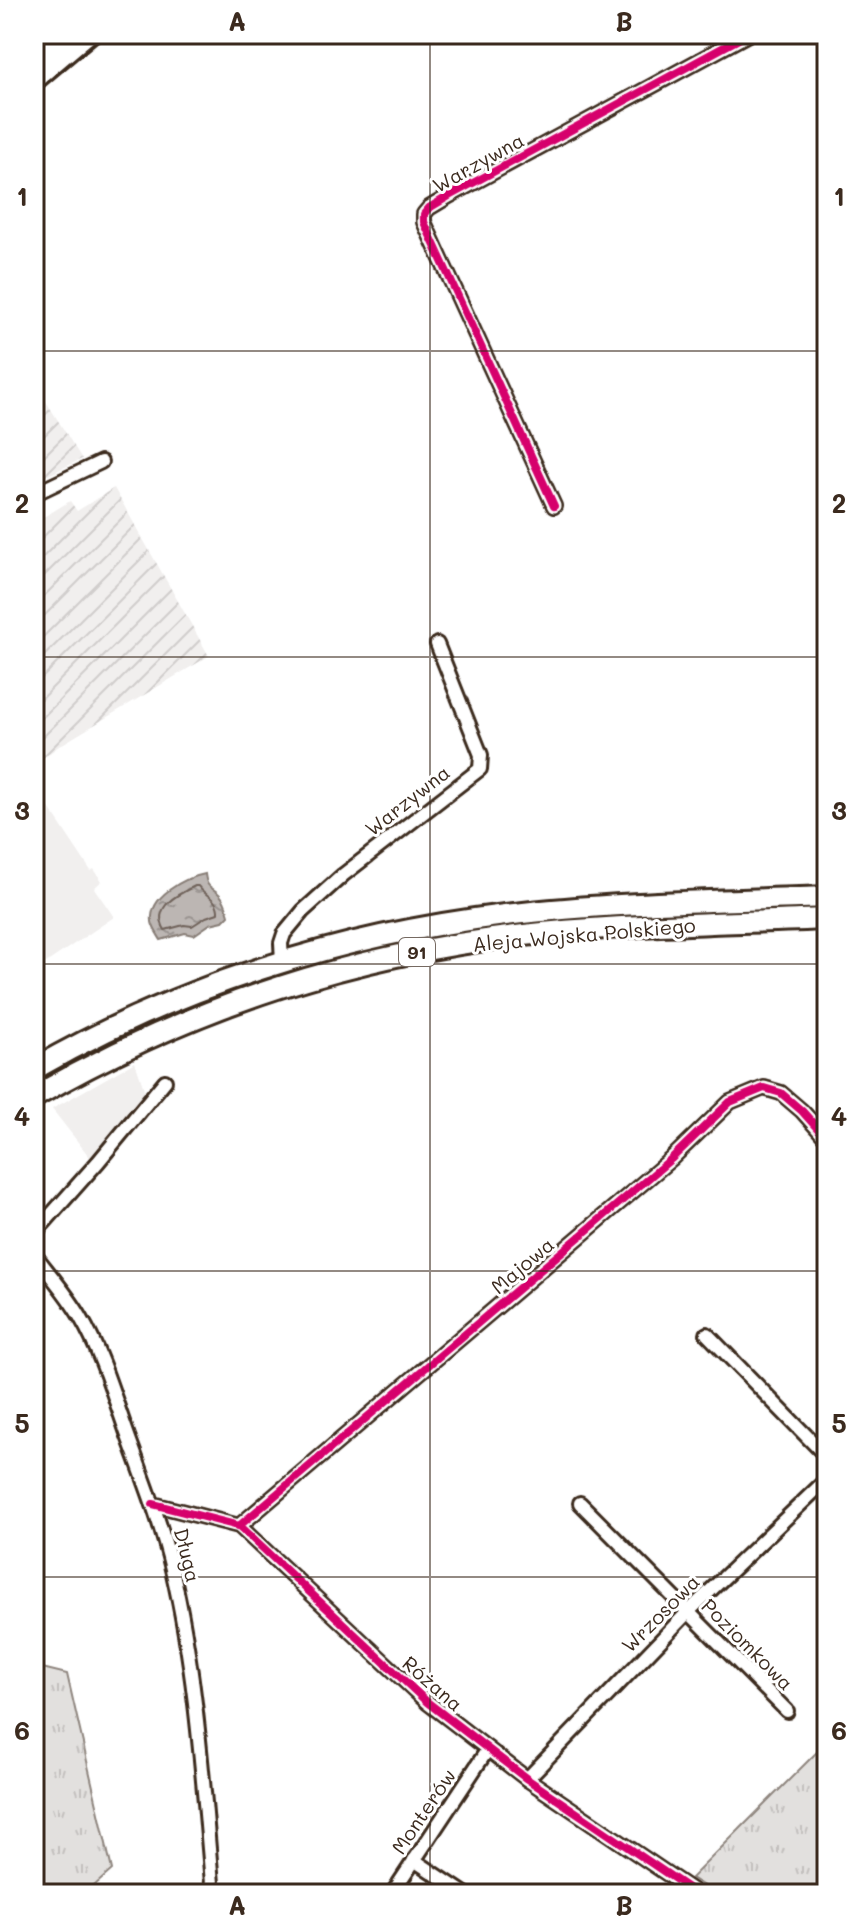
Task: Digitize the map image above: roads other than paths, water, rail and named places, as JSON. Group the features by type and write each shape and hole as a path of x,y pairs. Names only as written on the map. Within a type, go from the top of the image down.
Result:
{"main road":[{"name":"Aleja Wojska Polskiego","path":"34,1069 160,1005 282,962 406,931 507,915 587,908 827,897"},
{"name":"Aleja Wojska Polskiego","path":"34,1097 127,1047 226,1005 302,980 409,953 566,931 827,919"}],"street":[{"name":"Warzywna","path":"554,506 424,222 424,214 449,196 748,34"},
{"path":"34,494 101,462"},
{"name":"Warzywna","path":"282,962 280,948 284,934 303,911 343,875 480,769 481,755 437,644"},
{"path":"34,1234 165,1081"},
{"name":"Majowa","path":"239,1526 671,1159 730,1102 764,1088 781,1093 827,1139"},
{"name":"Długa","path":"34,1254 72,1303 86,1328 153,1504 172,1570 186,1641 213,1894"},
{"path":"707,1334 827,1457"},
{"name":"Wrzosowa","path":"527,1779 688,1612 827,1479"},
{"name":"Poziomkowa","path":"580,1503 787,1711"},
{"name":"Różana","path":"153,1504 239,1526 427,1702 527,1779 697,1894"},
{"name":"Monterów","path":"392,1894 488,1749"},
{"path":"414,1860 465,1894"}],"water":[{"path":"205,874 208,885 223,899 229,915 194,935 185,933 161,940 152,922 156,904 178,884"}],"railway":[{"path":"34,94 105,34"}]}
